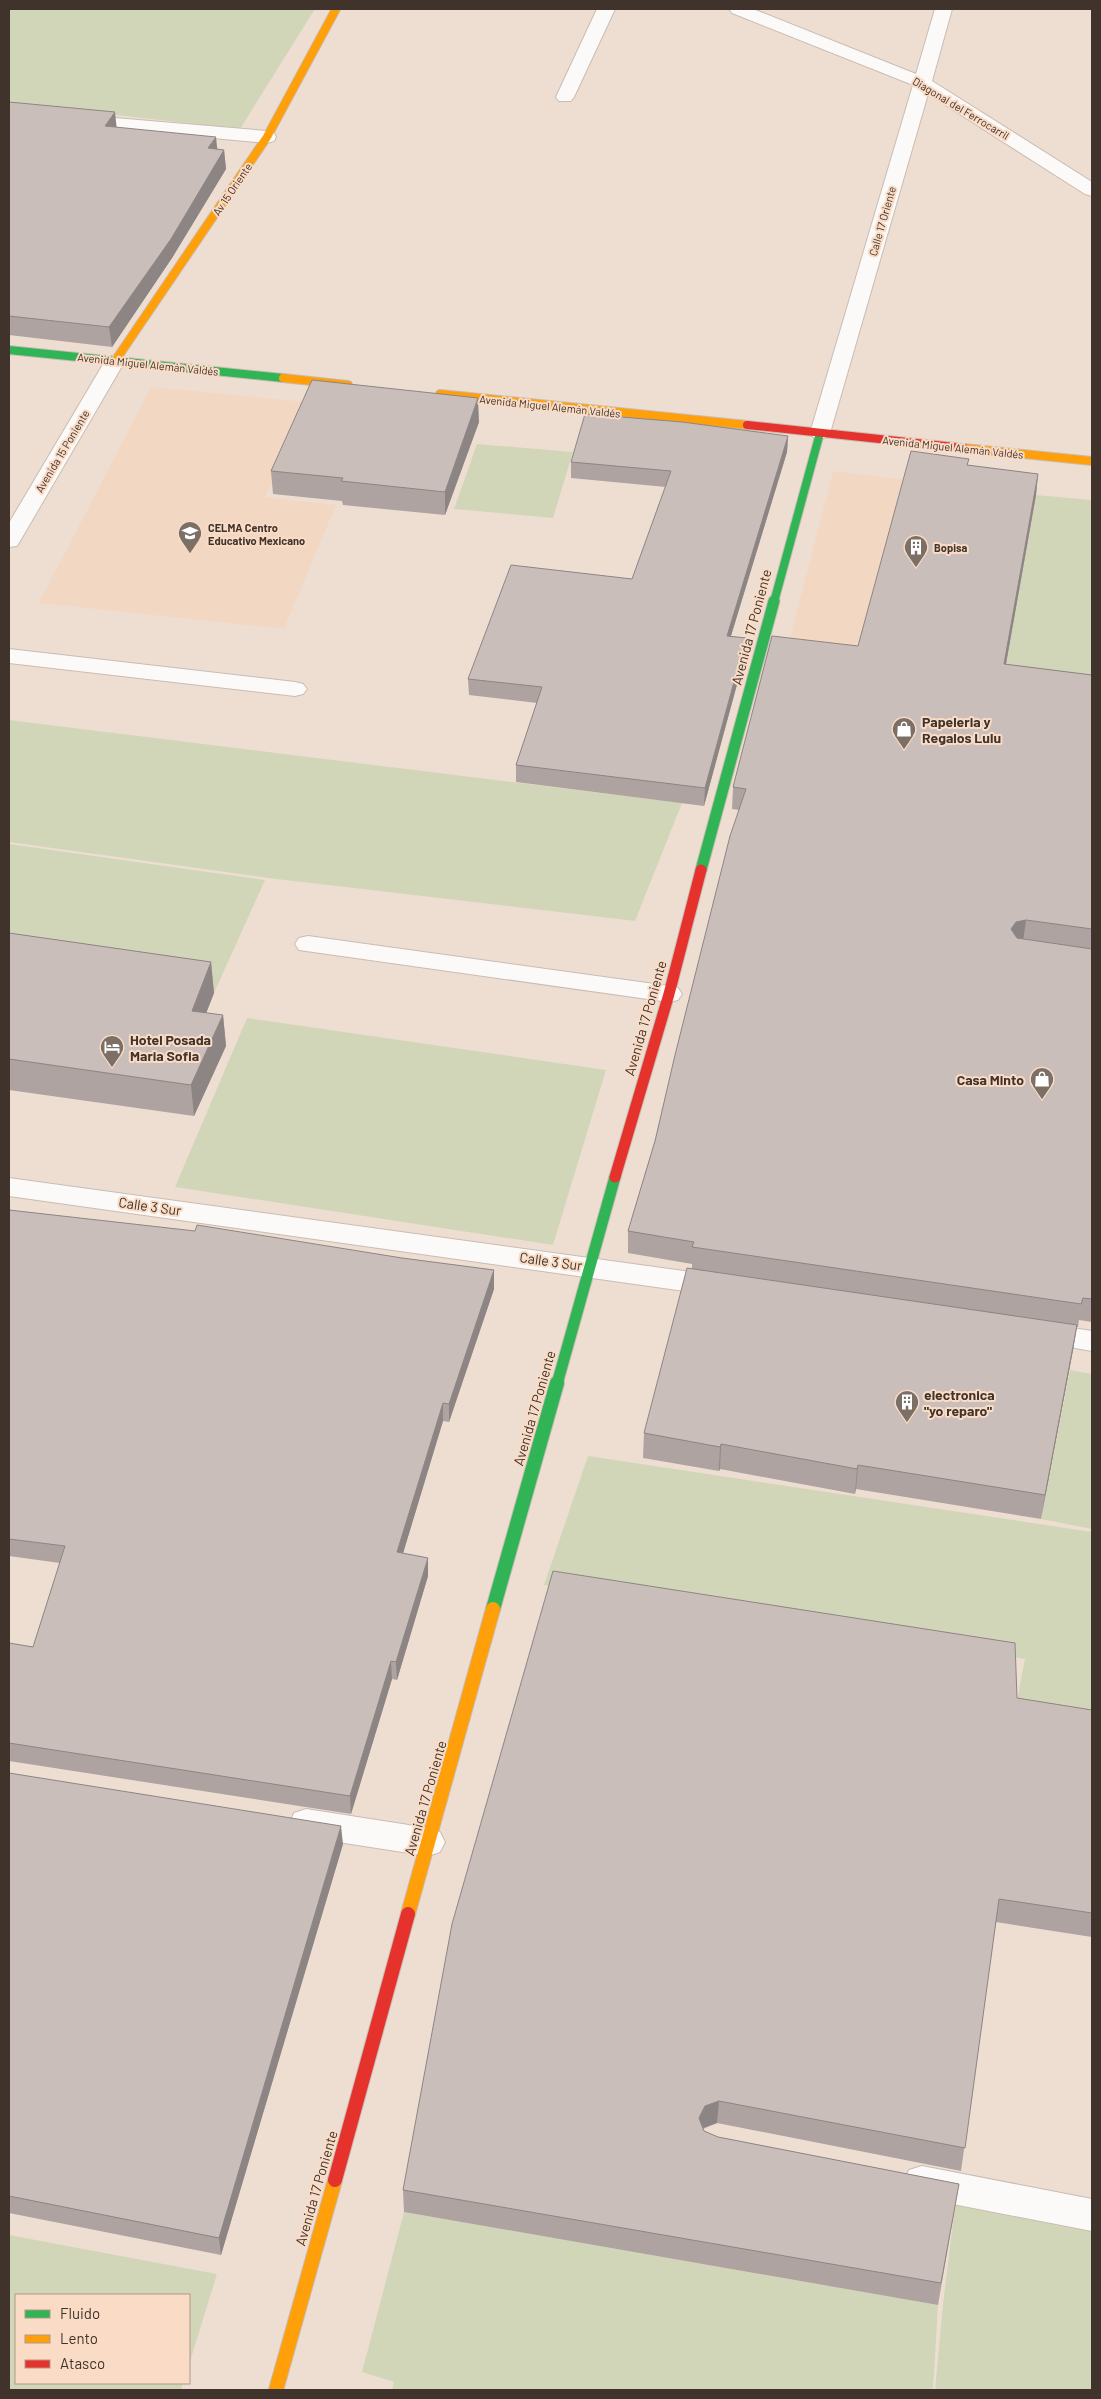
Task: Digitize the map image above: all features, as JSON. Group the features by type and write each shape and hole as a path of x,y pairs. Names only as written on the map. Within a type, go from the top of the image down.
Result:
{"main road":[{"name":"Av 15 Oriente","path":"115,361 267,137 336,9"},
{"name":"Avenida Miguel Alemán Valdés","path":"9,350 361,386"},
{"name":"Avenida Miguel Alemán Valdés","path":"430,393 1092,461"},
{"name":"Avenida 17 Poniente","path":"276,2390 588,1267 669,994 741,717 820,433"}],"street":[{"path":"565,97 606,9"},
{"name":"Diagonal del Ferrocarril","path":"738,9 923,83 1092,190"},
{"name":"Calle 17 Oriente","path":"820,433 944,9"},
{"path":"9,114 267,137"},
{"name":"Avenida 15 Poniente","path":"9,541 115,361"},
{"path":"9,656 295,689"},
{"path":"308,944 669,994"},
{"name":"Calle 3 Sur","path":"9,1187 746,1290"},
{"path":"1013,1330 1092,1341"},
{"path":"280,1819 428,1842"},
{"path":"891,2176 1092,2215"}],"shaded area":[{"name":"CELMA Centro Educativo Mexicano","path":"151,387 307,402 265,497 336,505 284,629 39,603"},
{"path":"833,471 907,480 861,650 789,642"}],"green space":[{"path":"9,9 315,9 240,129 9,103"},
{"path":"477,444 573,452 553,518 454,509"},
{"path":"1036,495 1092,500 1092,697 1005,666"},
{"path":"9,720 682,803 635,921 268,878 9,842"},
{"path":"9,844 265,880 214,993 9,963"},
{"path":"247,1018 606,1070 553,1245 175,1187"},
{"path":"1070,1370 1092,1374 1092,1529 1041,1519"},
{"path":"588,1456 1092,1532 1092,1734 1013,1721 1025,1659 544,1585"},
{"path":"956,2198 1092,2225 1092,2390 935,2390"},
{"path":"404,2212 938,2305 933,2390 392,2390 394,2382 362,2372"},
{"path":"9,2235 217,2274 190,2362 190,2294 15,2294 15,2384 183,2384 181,2390 9,2390"}],"building":[{"path":"9,102 115,112 105,126 216,137 208,148 224,150 171,239 109,327 9,316"},
{"path":"312,380 478,398 445,492 341,481 343,478 271,471"},
{"path":"585,414 682,422 788,436 727,636 746,638 705,788 516,765 542,687 468,679 511,565 632,579 671,471 571,462"},
{"path":"911,451 969,459 967,465 1038,474 1004,664 1092,675 1092,929 1026,920 1016,922 1011,929 1017,938 1092,949 1092,1299 1083,1298 1081,1304 692,1247 694,1242 628,1231 655,1141 730,836 746,789 733,787 772,636 858,646"},
{"path":"9,933 211,962 192,1011 223,1015 191,1085 9,1059"},
{"path":"9,1210 195,1231 197,1225 402,1258 494,1270 449,1404 443,1403 397,1552 428,1558 396,1662 391,1661 350,1796 9,1743 9,1643 33,1647 65,1546 9,1539"},
{"path":"687,1268 1077,1325 1045,1495 858,1465 857,1469 721,1444 720,1447 644,1433"},
{"path":"553,1571 1015,1643 1017,1698 1092,1710 1092,1913 999,1899 965,2148 719,2101 705,2106 699,2118 704,2131 718,2137 959,2184 941,2283 403,2190 452,1924"},
{"path":"9,1773 341,1826 219,2238 9,2196"}],"traffic: fast":[{"path":"9,350 283,378"},
{"path":"701,870 820,433"},
{"path":"493,1609 615,1177"}],"traffic: slow":[{"path":"115,361 267,137 336,9"},
{"path":"283,378 348,385"},
{"path":"440,394 747,425"},
{"path":"964,448 1092,461"},
{"path":"408,1914 493,1609"},
{"path":"276,2390 335,2180"}],"traffic: jam":[{"path":"747,425 964,448"},
{"path":"615,1177 669,994 701,870"},
{"path":"335,2180 408,1914"}],"place":[{"name":"CELMA Centro Educativo Mexicano","path":"190,554"},
{"name":"Bopisa","path":"916,568"},
{"name":"Papeleria y Regalos Lulu","path":"904,750"},
{"name":"Hotel Posada Maria Sofia","path":"112,1068"},
{"name":"Casa Minto","path":"1042,1100"},
{"name":"electronica \"yo reparo\"","path":"907,1423"}]}
